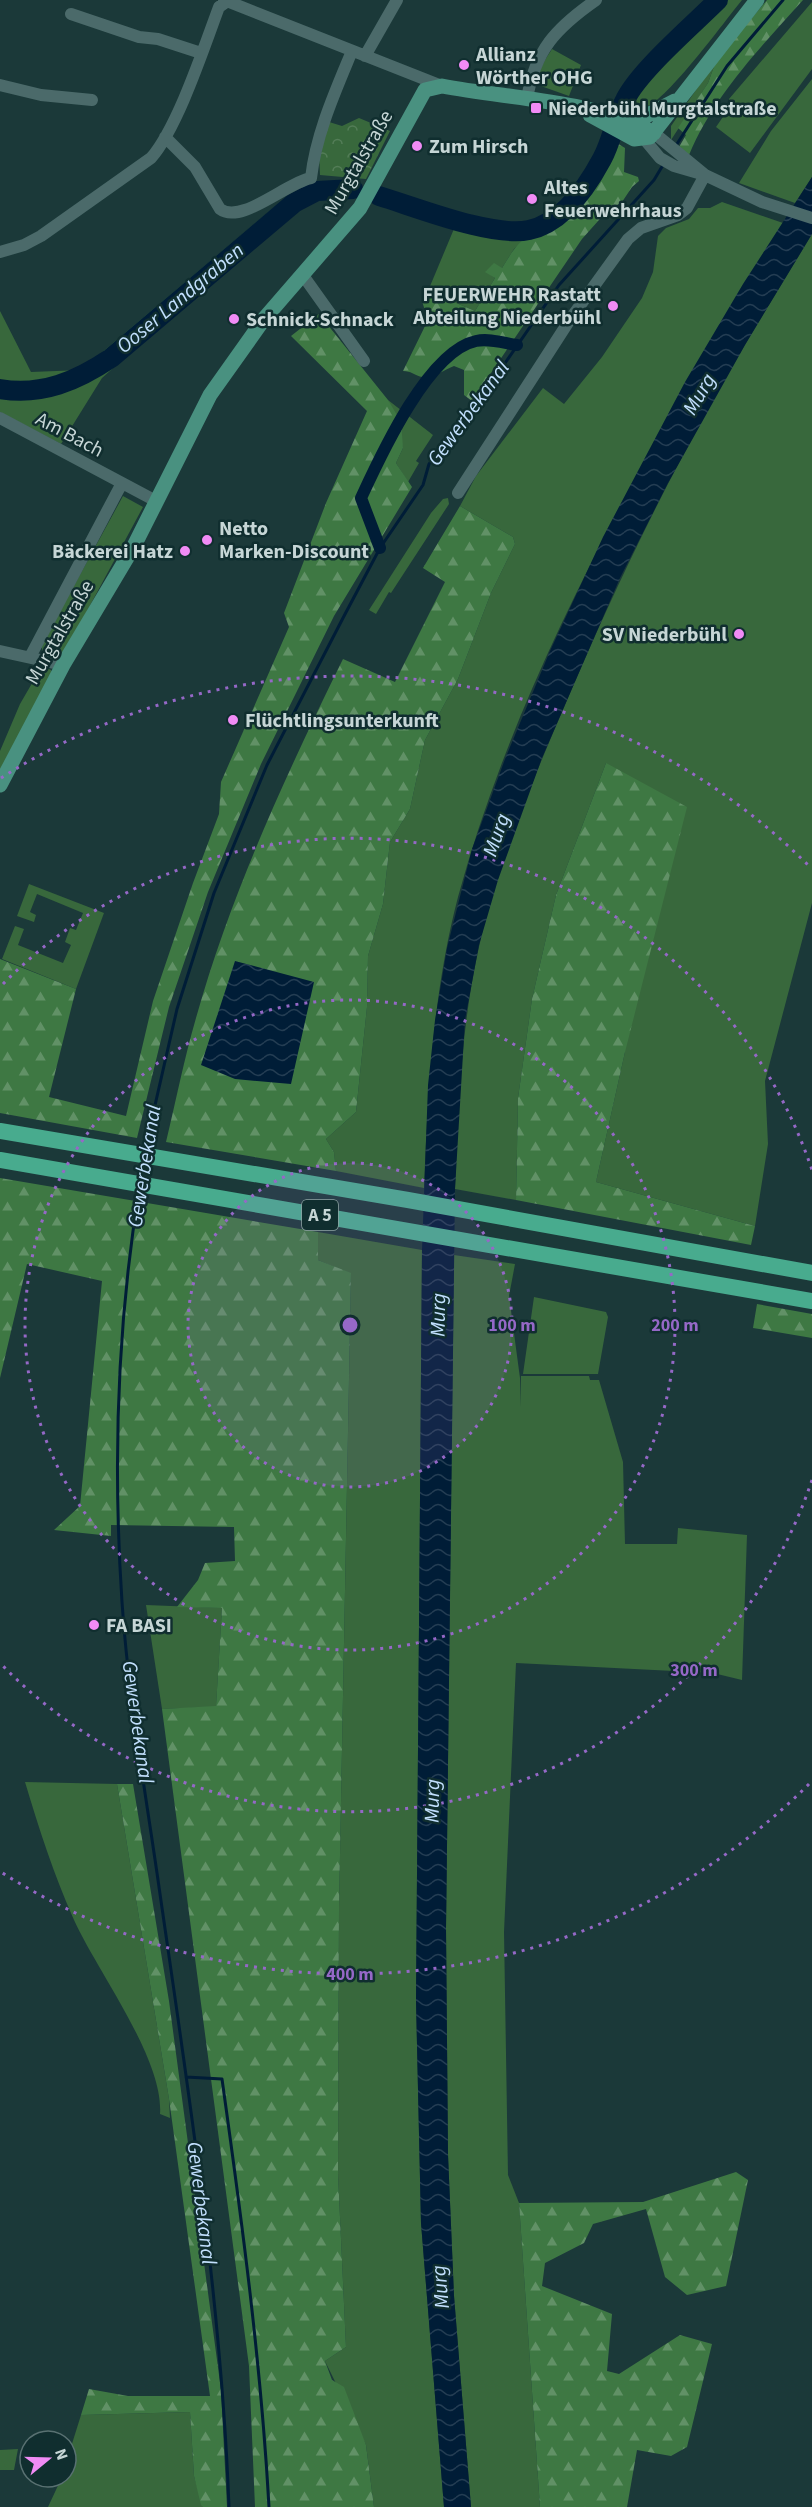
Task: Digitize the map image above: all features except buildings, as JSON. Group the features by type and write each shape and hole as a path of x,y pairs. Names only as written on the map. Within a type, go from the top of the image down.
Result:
{"highway":[{"name":"A 5","path":"0,1131 812,1273"},
{"name":"A 5","path":"0,1160 812,1301"}],"main road":[{"path":"442,86 579,109 618,124 634,139 649,136 757,0"},
{"name":"Murgtalstraße","path":"0,785 63,665 134,546 191,429 222,376 264,319 360,208 421,95 430,87 442,86"},
{"path":"618,124 646,116 680,98"}],"street":[{"path":"365,56 397,0"},
{"path":"527,99 531,76 541,51 559,29 596,0"},
{"path":"0,252 24,245 41,236 151,158 165,136 219,7 225,1 442,86"},
{"path":"71,14 138,37 158,39 201,53"},
{"path":"165,136 195,167 220,209 232,214 240,213 300,180 311,178 314,157 325,119 351,51"},
{"path":"0,85 41,95 92,100"},
{"path":"649,136 670,145 705,175"},
{"path":"649,136 660,158 674,166 705,175 742,195 812,218"},
{"path":"458,493 571,318 628,239 641,228 678,215 687,208 705,175"},
{"path":"302,274 364,361"},
{"name":"Am Bach","path":"0,418 122,483"},
{"path":"122,483 156,501"},
{"name":"Murgtalstraße","path":"30,657 122,483"},
{"path":"0,651 63,665"}],"green space":[{"path":"708,0 742,0 710,41 656,101 638,109 614,108 628,83"},
{"path":"767,0 803,0 725,92 699,133 689,155 679,147 686,135 678,128 708,83 716,61"},
{"path":"812,2 812,69 750,153 716,127 729,108 729,99"},
{"path":"552,49 581,65 569,96 538,85 540,70"},
{"path":"716,61 708,83 671,140 671,126"},
{"path":"812,79 812,177 795,203 739,183 771,131"},
{"path":"359,118 390,131 366,179 320,175 319,152 329,122 342,126"},
{"path":"612,140 625,148 624,172 638,177 639,181 622,202 607,211 582,239 472,401 464,395 464,370 454,366 426,377 403,371 428,320 422,301 428,291 475,311 495,278 485,272 494,263 502,268 520,242 551,225 574,206 597,176"},
{"path":"310,185 316,185 277,211 87,370 45,385 23,387 0,384 0,311 31,372 81,370 273,208"},
{"path":"722,202 783,223 707,350 603,540 547,656 497,775 458,897 443,969 433,1042 424,1188 336,1171 334,1152 326,1139 356,1112 367,1007 368,956 383,904 390,842 410,809 425,740 458,679 491,593 515,544 513,537 460,506 476,476 543,388 564,404 602,357 642,298 653,272 658,236 666,228 689,219 698,208 710,208"},
{"path":"456,224 509,237 528,236 514,249 502,268 486,271 495,278 475,311 428,291"},
{"path":"812,234 812,903 765,1081 768,1144 755,1226 596,1182 625,1052 606,763 556,895 532,999 518,1098 516,1200 455,1189 461,1068 468,1007 486,917 504,857 578,674 648,523 719,390"},
{"path":"319,314 388,400 401,422 403,448 396,463 412,487 334,616 261,764 208,892 169,1007 137,1138 0,1113 0,959 76,989 49,1097 126,1116 153,1001 219,814 221,782 289,627 284,613 326,503 367,411 291,336"},
{"path":"146,335 148,337 102,378 61,444 0,412 0,393 22,396 42,395 80,383 114,361"},
{"path":"388,400 433,435 416,461 419,463 408,482 396,463 403,448"},
{"path":"123,496 143,507 66,650 57,655 44,654 41,646"},
{"path":"448,498 449,504 391,593 389,592 376,614 369,610 431,513 443,499"},
{"path":"460,506 513,537 515,544 491,593 458,679 425,740 410,809 390,842 383,904 368,956 367,1007 356,1112 326,1139 334,1152 336,1171 166,1142 188,1049 210,971 261,835 301,746 343,659 395,682 445,582 423,568"},
{"path":"42,666 51,670 52,674 0,775 0,751 20,704"},
{"path":"606,763 687,807 625,1052 596,1182 755,1226 751,1245 516,1200 518,1098 532,999 556,895"},
{"path":"29,884 104,913 76,989 2,959 15,926 24,929 18,945 63,963 71,945 65,942 70,928 76,930 83,913 37,894 30,912 36,915 34,922 17,916"},
{"path":"0,1178 318,1232 318,1260 351,1273 339,1908 338,2174 346,2347 325,2361 332,2380 344,2387 366,2445 374,2507 255,2507 249,2366 162,1709 216,1706 222,1608 177,1607 198,1580 205,1563 235,1561 234,1527 111,1525 111,1536 54,1530 80,1506 102,1281 27,1264 0,1378"},
{"path":"318,1232 422,1250 416,2000 421,2223 444,2507 374,2507 366,2445 325,2361 346,2347 338,2174 339,1908 351,1274 318,1260"},
{"path":"454,1255 515,1264 509,1296 520,1378 520,1407 521,1376 589,1376 590,1380 599,1380 623,1462 625,1544 677,1544 678,1528 747,1535 742,1680 713,1673 516,1663 504,1932 508,2175 519,2203 540,2507 471,2507 454,2296 448,2155 446,1929"},
{"path":"534,1297 606,1312 608,1317 598,1374 523,1374"},
{"path":"757,1304 812,1314 812,1338 753,1328"},
{"path":"146,1605 222,1608 216,1707 162,1709"},
{"path":"25,1782 117,1784 169,2099 170,2118 160,2114 158,2092 141,2042 74,1920 47,1852"},
{"path":"117,1784 133,1784 169,2001 221,2390 227,2507 203,2507 201,2505 194,2476 190,2412 81,2415 89,2389 128,2396 210,2396 169,2099"},
{"path":"736,2172 748,2180 726,2286 687,2295 665,2277 646,2209 593,2224 584,2243 545,2263 542,2286 612,2314 607,2371 619,2374 680,2335 712,2344 687,2447 671,2456 637,2450 627,2507 540,2507 519,2203 643,2202"},
{"path":"190,2412 194,2476 203,2507 48,2507 56,2489 78,2489 77,2429 81,2415"},
{"path":"18,2449 14,2470 0,2470 0,2450"}],"water":[{"name":"Murg","path":"812,177 812,234 745,345 668,483 620,578 542,758 498,880 479,945 465,1020 455,1189 446,1929 448,2155 454,2296 471,2507 444,2507 421,2223 416,2000 422,1250 428,1085 435,1020 447,948 472,849 505,759 550,651 603,537 685,382 743,284"},
{"path":"235,961 314,982 291,1084 235,1079 201,1065"}],"waterway":[{"name":"Ooser Landgraben","path":"379,196 454,220 496,230 529,230 552,220 563,212 581,192 596,170 632,88 654,62 718,0"},
{"name":"Gewerbekanal","path":"675,147 727,66 783,0"},
{"name":"Gewerbekanal","path":"145,1149 177,1009 214,893 267,765 343,618 380,548 423,485 429,464 455,427 474,408 559,285 654,180 663,165"},
{"name":"Ooser Landgraben","path":"0,389 15,391 45,388 85,374 111,358 294,203 317,191 353,189"},
{"path":"380,548 361,498 393,433 424,384 440,364 458,349 476,341 491,340 517,345"},
{"name":"Gewerbekanal","path":"141,1178 143,1161"},
{"name":"Gewerbekanal","path":"139,1191 126,1293 119,1396 118,1499 122,1602 132,1704 180,2031 211,2268 225,2427 229,2507"},
{"path":"186,2077 222,2079 256,2346 269,2507"}],"place":[{"name":"Allianz Wörther OHG","path":"464,65"},
{"name":"Niederbühl Murgtalstraße","path":"536,108"},
{"name":"Zum Hirsch","path":"417,146"},
{"name":"Altes Feuerwehrhaus","path":"532,199"},
{"name":"FEUERWEHR Rastatt Abteilung Niederbühl","path":"613,306"},
{"name":"Schnick-Schnack","path":"234,319"},
{"name":"Netto Marken-Discount","path":"207,540"},
{"name":"Bäckerei Hatz","path":"185,551"},
{"name":"SV Niederbühl","path":"739,634"},
{"name":"Flüchtlingsunterkunft","path":"233,720"},
{"name":"FA BASI","path":"94,1625"}]}
